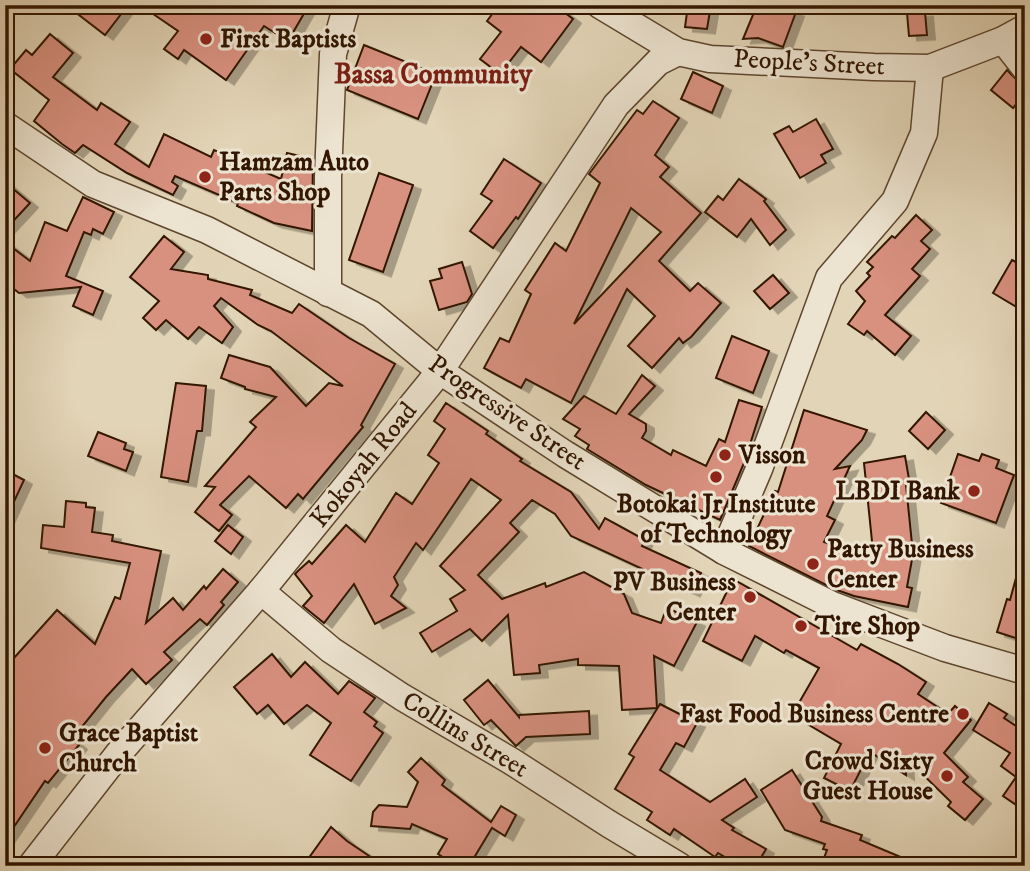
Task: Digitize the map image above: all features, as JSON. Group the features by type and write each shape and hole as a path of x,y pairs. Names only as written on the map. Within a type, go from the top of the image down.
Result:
{"street":[{"path":"328,293 328,177 333,54 347,5"},
{"name":"People's Street","path":"600,5 677,52 709,59 930,68 1014,34"},
{"path":"1014,34 1025,68"},
{"name":"Kokoyah Road","path":"31,866 119,753 261,591 440,372 616,105 658,62 677,52"},
{"path":"724,551 759,469 829,278 895,201 924,133 930,68"},
{"name":"Progressive Street","path":"5,125 93,184 207,230 371,314 440,372 565,454 724,551 832,605 945,648 1025,671"},
{"name":"Collins Street","path":"261,591 331,650 679,866"}],"building":[{"path":"66,5 128,5 105,35"},
{"path":"140,5 309,5 288,41 264,26 226,80 184,50 178,59 164,49 178,31"},
{"path":"499,5 555,5 573,19 541,62 521,47 500,74 480,59 501,32 487,21"},
{"path":"688,5 711,5 707,29 685,27"},
{"path":"757,5 780,5 796,12 783,47 758,38 743,39"},
{"path":"925,12 927,35 909,36 907,13"},
{"path":"50,34 73,53 53,77 97,110 101,103 130,122 115,144 149,167 164,134 211,157 214,150 281,179 287,153 313,159 312,231 274,223 237,206 238,203 175,176 172,182 178,186 173,195 127,173 83,145 75,153 62,144 34,121 49,100 10,69 26,50 32,55"},
{"path":"364,45 436,74 418,119 347,90"},
{"path":"1007,70 1019,82 1025,83 1025,93 1013,108 991,90"},
{"path":"693,72 723,86 712,113 681,99"},
{"path":"653,101 679,118 655,155 669,167 660,177 701,213 659,261 690,291 698,283 721,303 691,337 683,343 679,338 652,368 628,346 655,316 627,289 571,403 526,379 521,388 484,368 500,338 509,342 531,294 525,290 555,243 566,251 600,183 589,174 637,110 643,114","holes":["631,208 661,232 574,324"]},
{"path":"816,119 833,149 821,155 826,163 800,178 774,134 789,126 793,132"},
{"path":"504,159 541,183 518,219 516,217 493,248 470,231 492,201 481,194"},
{"path":"379,173 413,185 383,272 349,260"},
{"path":"739,179 766,199 764,201 786,230 770,245 751,219 737,237 705,212 718,196 723,200"},
{"path":"5,182 30,203 5,230"},
{"path":"83,197 114,212 103,234 93,229 91,235 84,232 66,276 103,291 93,315 73,306 81,287 19,293 5,282 5,242 30,261 45,222 67,231"},
{"path":"916,215 932,230 921,241 930,249 912,269 920,276 885,315 911,336 895,355 867,331 864,335 848,324 865,301 856,291 870,276 867,273 873,267 867,262"},
{"path":"164,236 184,252 171,269 208,275 208,279 252,290 250,295 292,313 299,304 349,338 395,364 361,425 363,427 303,499 298,494 286,508 249,476 220,505 232,515 219,531 195,512 215,487 205,486 256,427 250,422 276,397 245,389 221,378 229,355 270,367 306,406 329,383 343,386 271,331 258,325 221,298 214,306 233,327 222,343 199,327 188,339 166,320 156,330 143,318 159,301 130,277"},
{"path":"1012,260 1025,267 1025,312 993,293"},
{"path":"462,262 472,294 467,302 439,310 430,281 442,278 439,269"},
{"path":"773,275 789,293 770,309 754,291"},
{"path":"732,336 769,351 753,393 716,378"},
{"path":"642,375 655,386 629,414 646,424 642,438 671,455 673,450 706,466 719,439 725,442 739,400 762,407 744,463 720,520 646,485 587,449 589,445 575,436 580,429 563,419 584,396 616,414"},
{"path":"176,383 206,386 202,431 197,431 188,482 161,477"},
{"path":"446,403 488,431 486,434 522,459 520,461 571,492 599,529 605,518 645,540 642,546 701,573 692,592 571,536 555,514 532,500 510,523 519,532 478,575 502,599 545,583 546,587 584,572 624,594 632,613 661,623 664,615 667,617 672,610 697,622 674,666 654,656 657,708 622,710 619,666 578,665 578,659 539,665 540,673 514,675 508,615 482,641 470,629 432,652 420,633 457,611 450,599 465,590 440,566 501,500 471,479 423,550 416,543 394,577 398,585 391,596 406,608 375,624 354,584 324,623 303,606 312,596 295,574 309,561 312,564 346,525 365,542 396,493 412,504 439,463 428,455 445,429 434,421"},
{"path":"804,410 867,430 862,440 835,469 850,466 827,516 835,520 824,542 874,561 864,463 905,456 910,485 906,485 913,554 907,587 912,588 908,607 834,589 749,546 775,491 778,492"},
{"path":"926,412 945,430 928,449 909,431"},
{"path":"98,432 126,443 124,449 133,452 126,471 88,456"},
{"path":"958,454 979,461 982,454 999,460 996,468 1014,475 996,523 941,503"},
{"path":"5,470 24,480 5,521"},
{"path":"66,501 86,503 86,507 95,508 92,532 113,535 112,541 161,551 146,623 173,598 183,610 223,569 238,582 207,625 200,619 164,652 172,660 146,684 132,669 106,697 72,739 79,745 48,783 45,781 5,840 5,668 57,610 95,644 115,597 120,599 130,563 41,548 43,525 64,527"},
{"path":"228,525 243,537 231,554 215,541"},
{"path":"1019,567 1025,568 1025,641 997,632"},
{"path":"733,579 857,650 861,644 898,664 926,682 918,694 948,714 955,706 971,720 944,753 968,777 963,782 983,799 965,820 948,806 951,802 905,757 906,775 870,752 850,791 824,778 841,744 792,715 819,668 786,650 784,653 755,636 742,661 703,641"},
{"path":"272,654 291,677 305,662 338,694 349,681 375,698 364,712 377,722 374,726 383,733 351,781 310,755 331,723 307,705 284,724 268,705 257,714 234,687"},
{"path":"488,680 519,717 589,711 590,734 526,737 516,746 491,720 484,725 464,700"},
{"path":"989,703 1007,714 1004,718 1025,732 1025,811 1003,796 1016,777 1001,766 1010,753 973,730"},
{"path":"660,704 697,723 684,747 676,743 660,770 710,802 745,779 757,797 722,820 734,828 732,830 766,849 756,866 740,866 718,853 715,857 674,829 670,835 647,820 652,812 615,789 634,757 629,754"},
{"path":"421,758 445,780 442,785 491,822 501,806 516,815 505,836 492,828 469,866 457,866 438,854 447,839 412,824 410,829 371,826 373,812 379,805 407,807 418,782 408,772"},
{"path":"792,770 822,817 821,821 862,835 860,840 922,866 821,866 827,850 823,849 825,844 785,830 761,790"},
{"path":"331,827 347,841 384,866 303,866"}],"place":[{"name":"First Baptists","path":"206,39"},
{"name":"Hamzam Auto Parts Shop","path":"205,177"},
{"name":"Visson","path":"725,455"},
{"name":"Botokai Jr Institute of Technology","path":"716,477"},
{"name":"LBDI Bank","path":"974,491"},
{"name":"Patty Business Center","path":"813,564"},
{"name":"PV Business Center","path":"750,597"},
{"name":"Tire Shop","path":"801,626"},
{"name":"Fast Food Business Centre","path":"963,714"},
{"name":"Grace Baptist Church","path":"45,748"},
{"name":"Crowd Sixty Guest House","path":"947,776"}],"district":[{"name":"Bassa Community","path":"433,74"}]}
